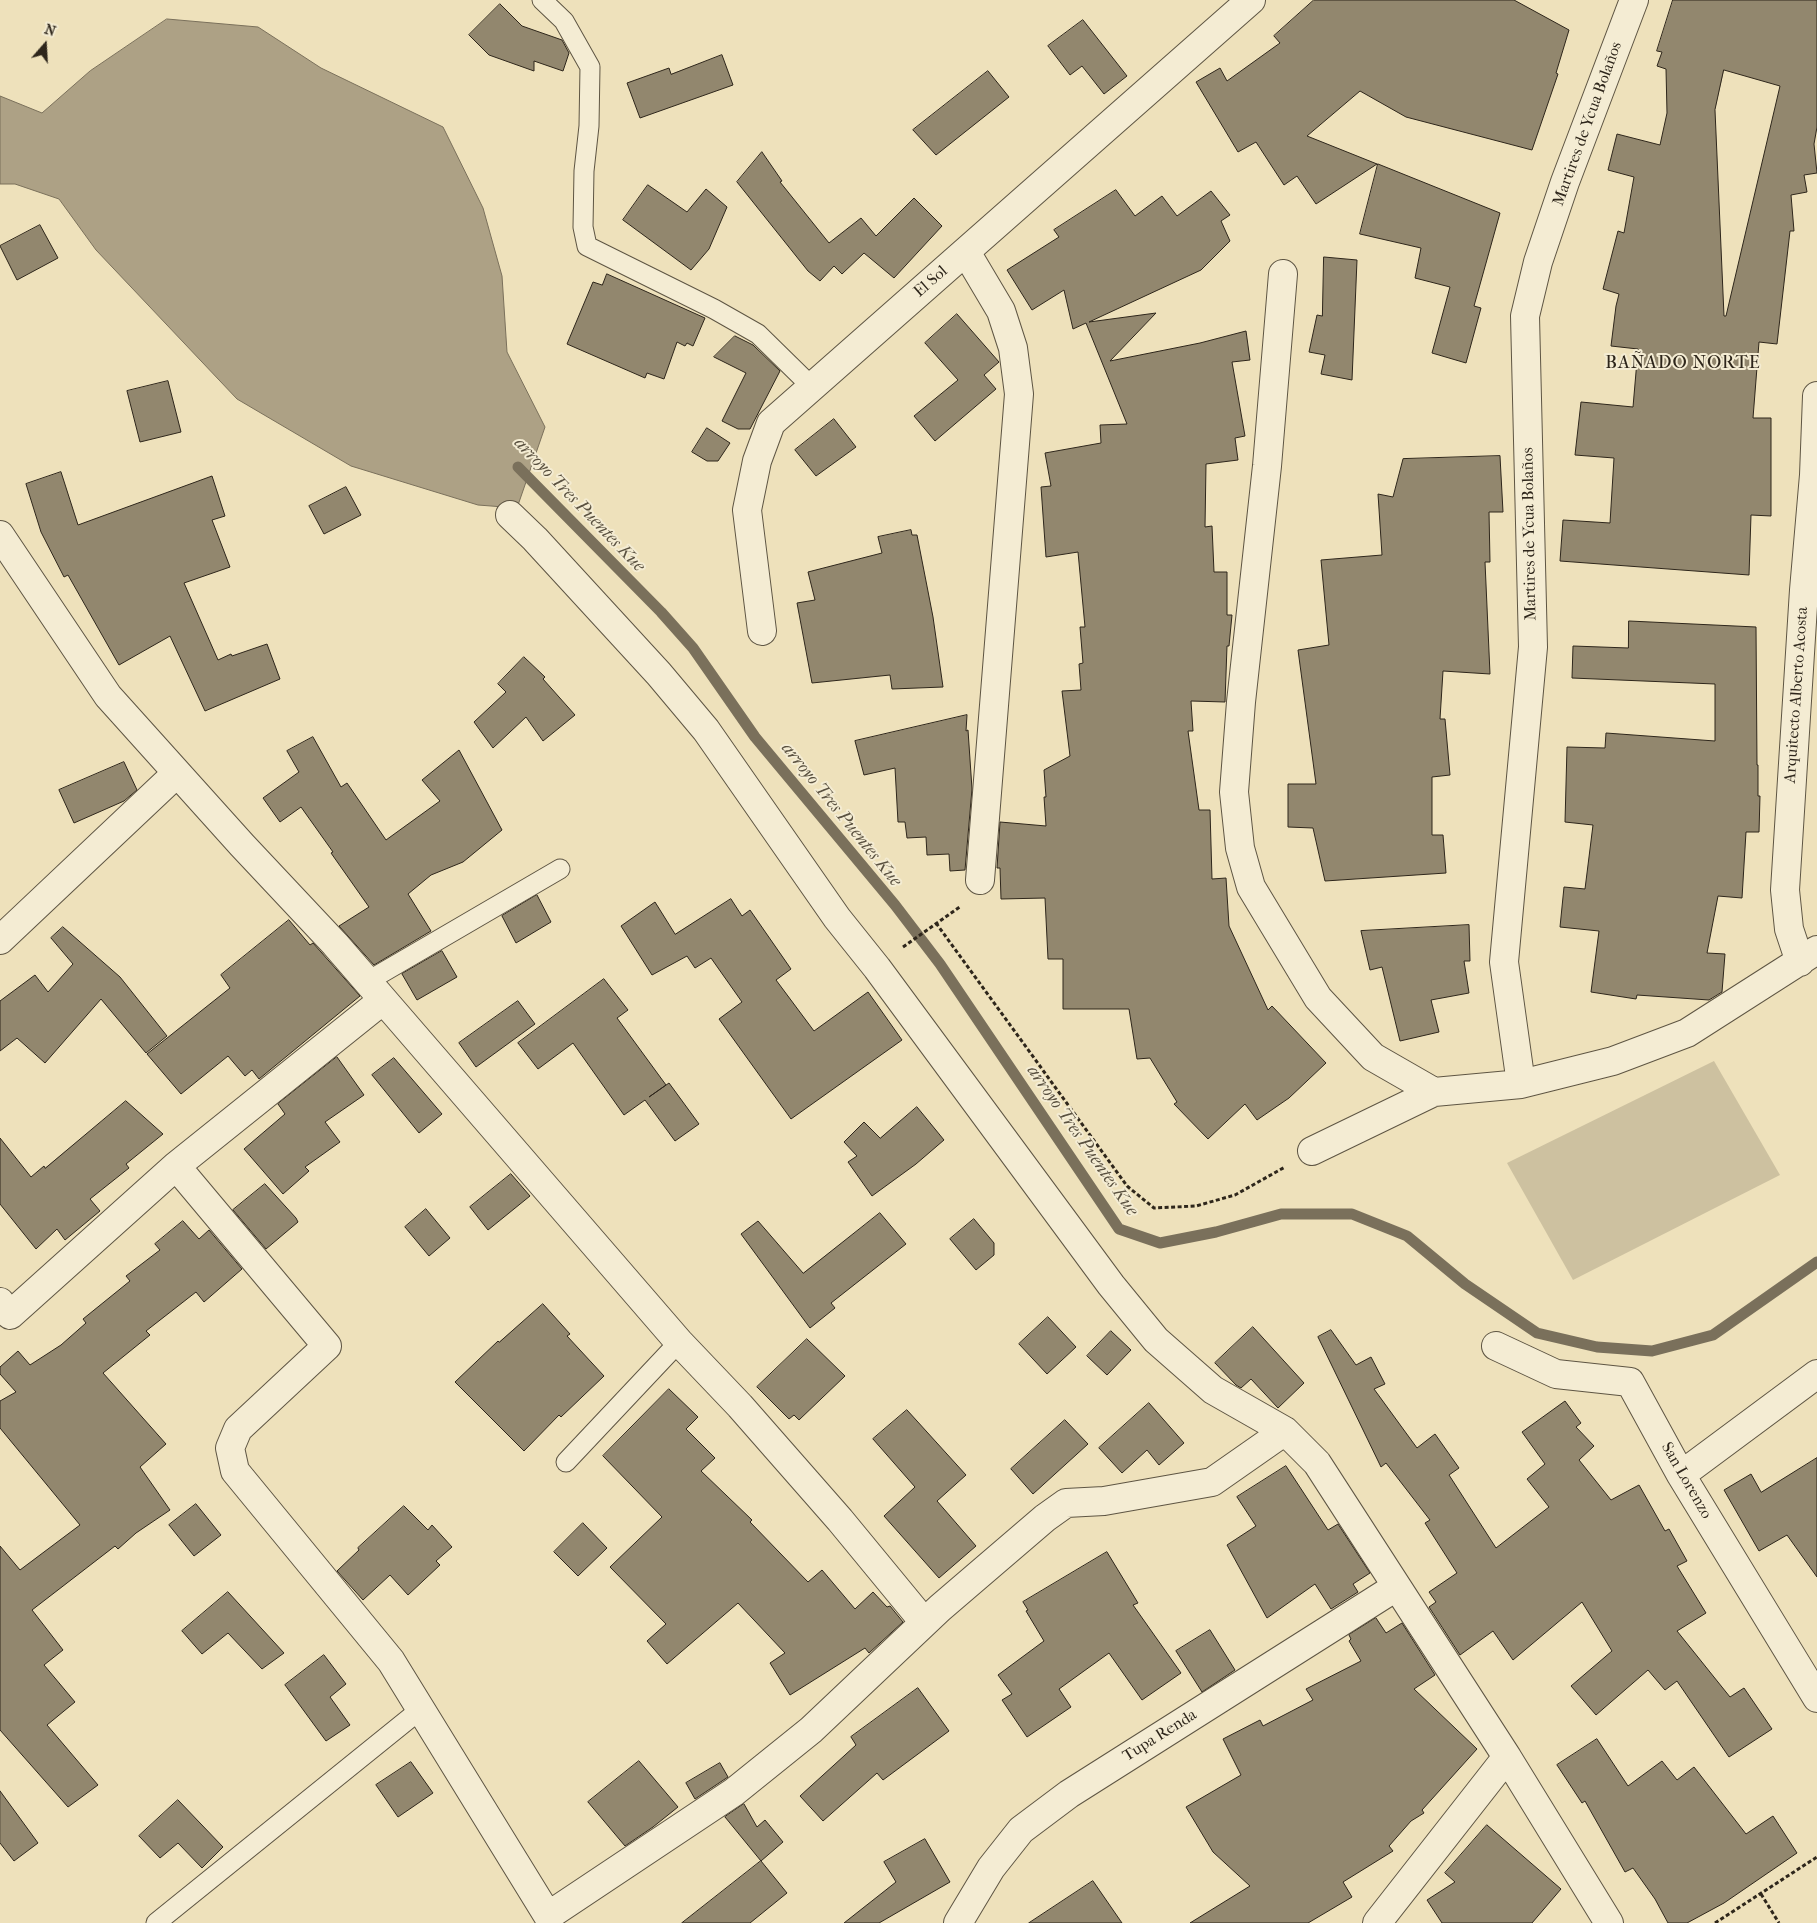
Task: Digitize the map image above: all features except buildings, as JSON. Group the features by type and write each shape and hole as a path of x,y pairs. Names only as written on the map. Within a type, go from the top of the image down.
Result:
{"street":[{"name":"El Sol","path":"762,631 747,510 757,461 770,423 1251,0"},
{"name":"Martires de Ycua Bolaños","path":"1521,1084 1504,962 1532,647 1525,316 1538,262 1565,182 1634,0"},
{"path":"966,252 1001,311 1013,348 1019,394 980,880"},
{"path":"1283,274 1267,466 1241,702 1235,783 1240,848 1252,887 1318,998 1373,1057 1434,1092"},
{"name":"Arquitecto Alberto Acosta","path":"1808,956 1789,929 1785,890 1810,585 1817,396"},
{"path":"510,515 535,539 658,674 706,730 837,918 877,968 1111,1285 1156,1340 1212,1390 1285,1430 1317,1463 1507,1757 1609,1923"},
{"path":"0,535 108,696 242,845 329,937 542,1181 679,1342 740,1406 784,1456 924,1622"},
{"path":"0,940 177,773"},
{"path":"1312,1151 1434,1092 1521,1084 1613,1061 1687,1033 1808,956"},
{"path":"3,1314 376,991"},
{"path":"176,1166 327,1346 238,1429 230,1448 235,1471 391,1661 548,1916 734,1792 811,1730 924,1622 1045,1518 1066,1503 1104,1501 1212,1482 1285,1430"},
{"name":"San Lorenzo","path":"1496,1346 1556,1374 1630,1382 1682,1475 1817,1698"},
{"path":"1682,1475 1817,1374"},
{"name":"Tupa Renda","path":"958,1923 991,1868 1021,1830 1069,1794 1396,1587"},
{"path":"1376,1923 1507,1757"}],"lane":[{"path":"542,0 564,22 590,67 589,126 584,171 583,227 587,246 714,309 758,334 812,387"},
{"path":"376,991 560,869"},
{"path":"566,1462 679,1342"},
{"path":"156,1923 421,1709"}],"path":[{"path":"898,950 936,923 1127,1186 1154,1208 1196,1206 1235,1195 1312,1151"},
{"path":"1715,1923 1817,1857"},
{"path":"1761,1894 1779,1923"}],"shaded area":[{"path":"167,19 258,27 321,68 443,127 483,208 502,276 507,352 545,427 517,508 478,505 351,466 237,399 96,250 59,199 15,184 0,184 0,96 42,113 90,71"},
{"path":"1714,1061 1780,1175 1573,1280 1507,1163"}],"waterway":[{"name":"arroyo Tres Puentes Kue","path":"518,467 661,612 693,648 755,737 895,905 940,964 1119,1229 1160,1243 1216,1232 1281,1214 1352,1214 1407,1236 1465,1284 1537,1333 1597,1347 1652,1351 1713,1335 1817,1262"}],"district":[{"name":"BAÑADO NORTE","path":"1683,364"}]}
